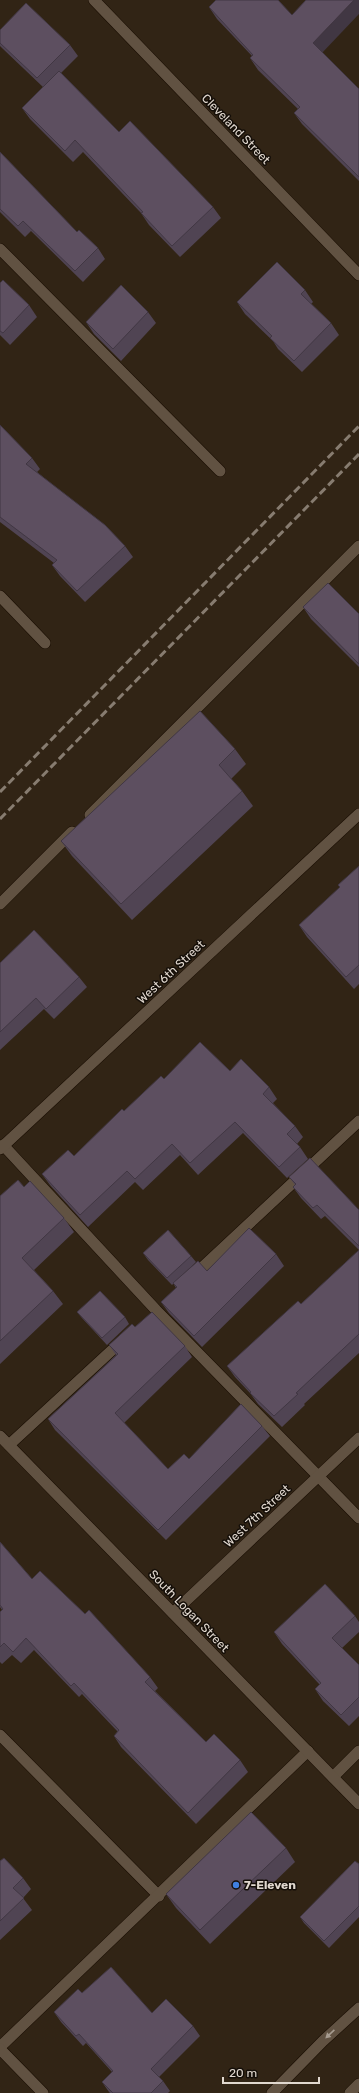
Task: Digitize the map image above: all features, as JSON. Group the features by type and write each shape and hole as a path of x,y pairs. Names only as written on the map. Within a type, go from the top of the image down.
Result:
{"street":[{"name":"Cleveland Street","path":"94,0 359,275"},
{"path":"0,249 220,471"},
{"path":"0,904 359,546"},
{"path":"0,596 45,643"},
{"name":"West 6th Street","path":"2,1147 359,814"},
{"path":"185,1283 359,1121"},
{"path":"2,1147 156,1310 359,1518"},
{"path":"9,1445 133,1332"},
{"name":"South Logan Street","path":"0,1436 359,1804"},
{"name":"West 7th Street","path":"173,1613 359,1438"},
{"path":"0,1735 159,1896"},
{"path":"332,1776 359,1750"},
{"path":"43,2093 0,2048 308,1751"},
{"path":"272,2093 323,2041 359,2008"},
{"path":"350,2093 359,2084"}],"building":[{"path":"216,0 278,0 292,15 306,0 354,0 313,43 359,89 359,177 294,113 300,107 250,58 253,55 209,7"},
{"path":"26,3 70,45 37,78 0,43 0,30"},
{"path":"59,71 119,132 130,121 213,207 172,246 141,213 143,212 75,140 65,151 22,108"},
{"path":"0,152 77,232 79,230 98,248 75,271 23,221 18,226 0,209"},
{"path":"277,262 305,290 301,294 331,323 294,361 270,338 272,336 237,302"},
{"path":"3,280 29,305 3,333 0,331 0,283"},
{"path":"121,285 148,312 113,349 86,322"},
{"path":"0,425 32,458 26,464 105,525 125,546 77,591 52,565 57,560 0,517"},
{"path":"328,583 359,614 359,664 303,607"},
{"path":"200,711 235,749 219,765 242,791 121,904 61,841"},
{"path":"359,866 359,965 346,977 299,925 340,887 338,885"},
{"path":"34,930 79,977 46,1009 36,998 0,1032 0,963"},
{"path":"200,1042 230,1071 241,1059 269,1087 263,1094 295,1126 287,1134 300,1147 279,1167 235,1122 190,1163 172,1144 135,1179 127,1171 80,1215 42,1174 68,1150 74,1156 122,1109 124,1111 161,1076 164,1079"},
{"path":"310,1158 359,1210 359,1246 317,1205 313,1208 293,1187 296,1184 289,1177"},
{"path":"18,1180 24,1187 30,1181 64,1218 22,1258 53,1291 0,1341 0,1196"},
{"path":"249,1228 276,1254 194,1336 161,1302 177,1287 173,1283 198,1261 207,1271"},
{"path":"168,1230 191,1256 167,1278 143,1253"},
{"path":"359,1250 359,1334 296,1393 298,1394 274,1416 250,1393 251,1392 227,1366 298,1301 301,1304"},
{"path":"100,1291 125,1317 102,1338 77,1312"},
{"path":"152,1312 185,1346 115,1413 168,1469 184,1454 189,1459 241,1404 262,1426 158,1530 48,1419 118,1354 109,1345 132,1324 135,1327"},
{"path":"0,1542 32,1579 40,1571 85,1614 89,1610 150,1677 145,1682 206,1742 214,1734 240,1760 188,1813 114,1736 119,1730 74,1683 71,1686 26,1638 13,1652 4,1643 0,1647 0,1612 3,1609 0,1605"},
{"path":"325,1584 355,1616 332,1638 359,1665 359,1697 341,1715 315,1689 321,1683 274,1632"},
{"name":"7-Eleven","path":"251,1812 286,1848 200,1930 166,1894"},
{"path":"4,1858 23,1878 13,1888 24,1898 0,1921 0,1861"},
{"name":"7-Eleven","path":"355,1861 359,1864 359,1906 324,1941 300,1917"},
{"path":"111,1967 152,2013 166,1999 193,2026 151,2069 163,2081 151,2093 113,2093 102,2082 113,2071 79,2034 76,2036 54,2012 78,1989 82,1993"}],"railway":[{"path":"0,792 359,426"},
{"path":"0,819 359,454"}],"place":[{"name":"7-Eleven","path":"236,1885"}]}
